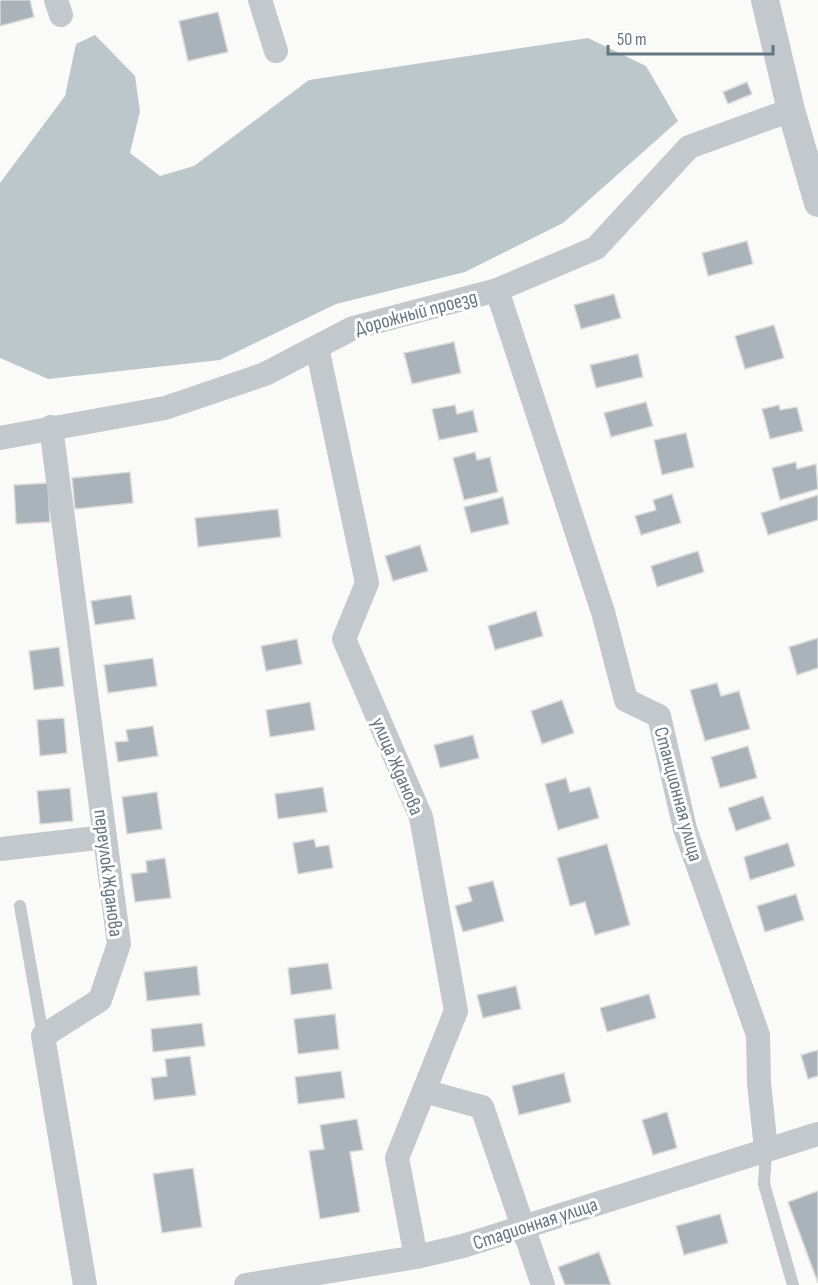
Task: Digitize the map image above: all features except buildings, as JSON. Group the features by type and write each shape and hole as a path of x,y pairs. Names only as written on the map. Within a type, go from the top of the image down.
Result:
{"street":[{"path":"260,0 276,51"},
{"path":"765,0 791,110 818,202"},
{"name":"Дорожный проезд","path":"0,438 165,408 265,374 353,328 497,290 596,248 689,147 791,110"},
{"name":"Станционная улица","path":"497,290 603,612 626,700 659,716 685,829 758,1035 759,1083 765,1149"},
{"name":"улица Жданова","path":"316,347 367,583 344,639 421,817 456,1011 397,1158 416,1257"},
{"name":"переулок Жданова","path":"43,1036 100,1000 119,944 51,427"},
{"path":"0,849 105,837"},
{"path":"43,1036 85,1285"},
{"path":"424,1091 482,1107 543,1285"},
{"name":"Стадионная улица","path":"260,1284 416,1257 464,1246 818,1134"}],"lane":[{"path":"20,906 43,1036"},
{"path":"765,1149 764,1184 793,1285"}],"shaded area":[{"path":"95,35 135,76 140,111 130,153 160,176 194,166 309,80 588,38 646,66 678,121 563,223 465,272 336,304 220,360 48,379 0,358 0,183 65,96 76,44"}]}
